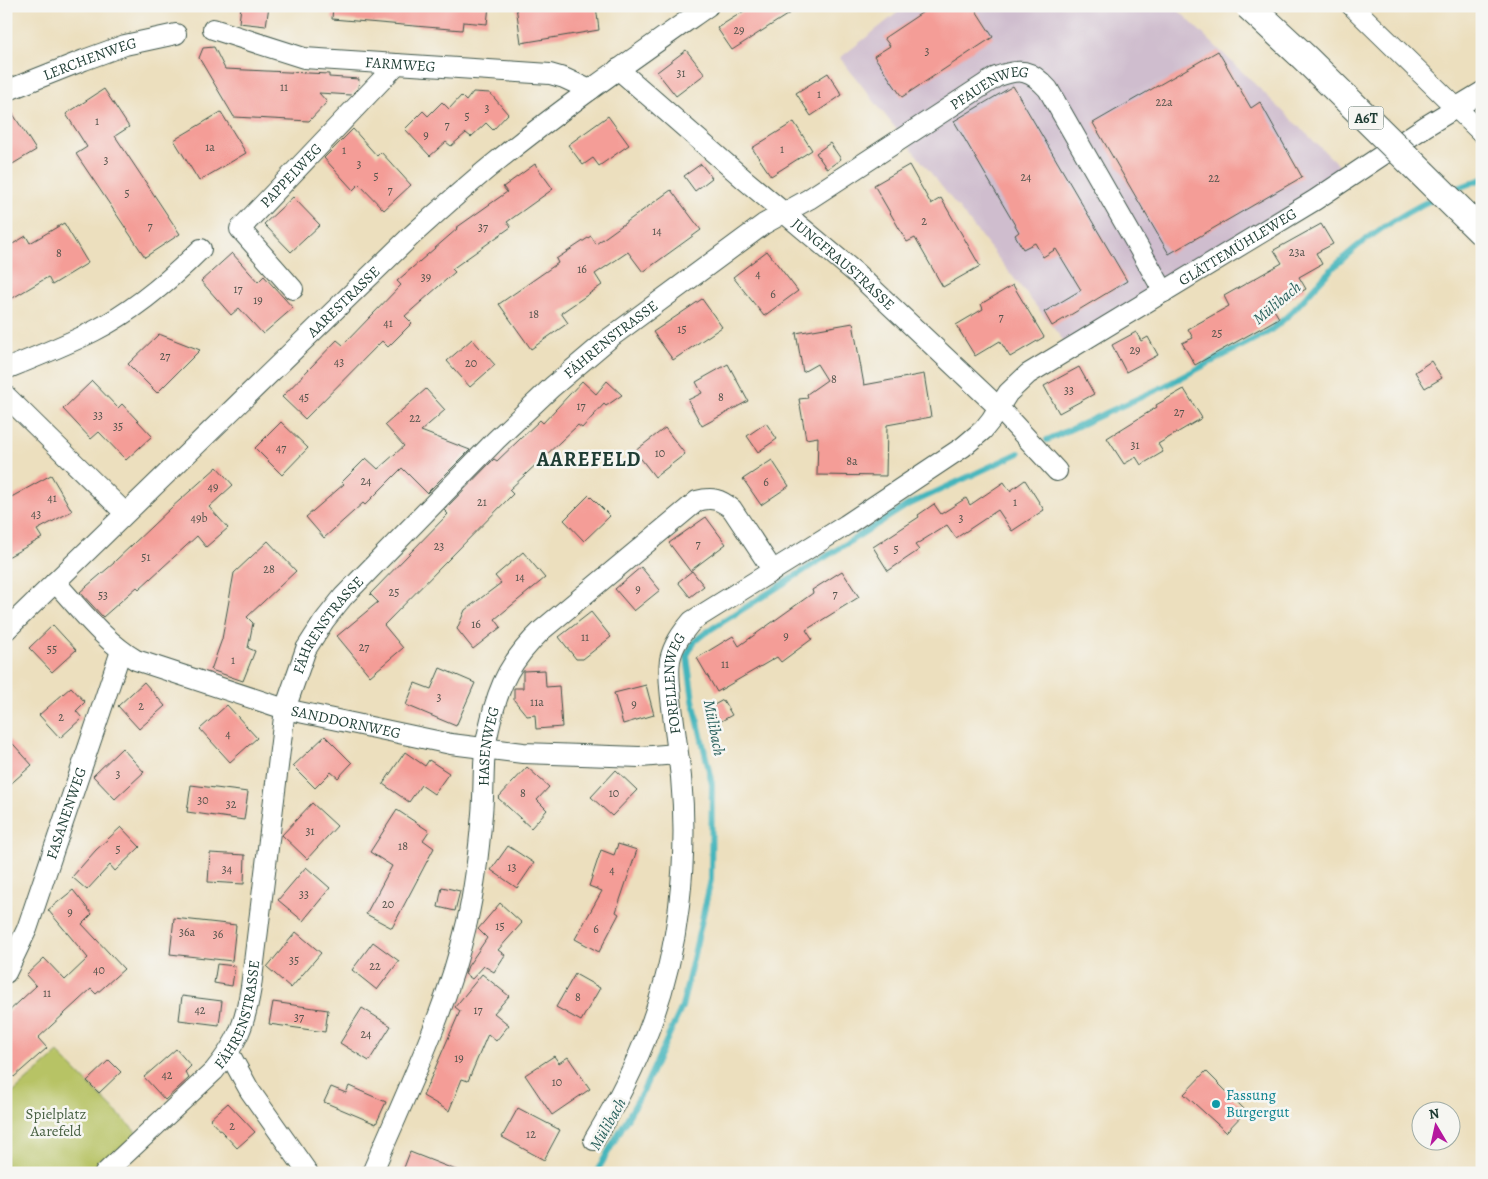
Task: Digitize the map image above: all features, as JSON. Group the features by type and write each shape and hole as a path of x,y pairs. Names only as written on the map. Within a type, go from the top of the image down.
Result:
{"highway":[{"name":"A6T","path":"1249,6 1482,232"}],"street":[{"name":"AARESTRASSE","path":"6,630 411,236 496,161 618,69 708,6"},
{"path":"1352,6 1482,133"},
{"name":"FARMWEG","path":"213,29 304,58 558,75 590,90"},
{"name":"LERCHENWEG","path":"6,91 125,46 176,34"},
{"name":"PAPPELWEG","path":"293,289 240,229 396,64"},
{"name":"JUNGFRAUSTRASSE","path":"618,69 872,287 998,407 1057,471"},
{"name":"PFAUENWEG","path":"784,213 996,77 1010,71 1025,71 1037,77 1048,89 1164,292"},
{"name":"GLÄTTEMÜHLEWEG","path":"998,407 1012,388 1028,374 1316,200 1426,126 1482,92"},
{"name":"FÄHRENSTRASSE","path":"105,1173 197,1088 229,1053 241,1030 250,994 285,709 306,649 338,603 496,440 559,381 611,337 764,224 784,213"},
{"path":"6,370 94,331 136,306 201,249"},
{"path":"6,396 125,513"},
{"name":"FORELLENWEG","path":"594,1140 617,1102 636,1064 652,1025 670,959 679,908 683,851 682,790 670,680 670,661 674,645 692,621 846,525 963,447 983,430 998,407"},
{"name":"HASENWEG","path":"372,1173 435,1024 460,948 475,881 482,812 485,749 497,695 508,670 525,647 542,630 697,501 716,498 732,509 773,571"},
{"name":"SANDDORNWEG","path":"55,582 103,634 121,651 136,660 285,709 451,744 485,749 523,753 640,757 677,754"},
{"name":"FASANENWEG","path":"6,973 27,929 121,651"},
{"path":"229,1053 258,1104 308,1173"}],"shaded area":[{"path":"906,6 1174,6 1349,175 1070,349 840,58"}],"green space":[{"name":"Spielplatz Aarefeld","path":"58,1053 139,1135 97,1173 6,1173 6,1099"}],"building":[{"path":"241,6 269,6 266,26 239,23"},
{"path":"333,6 489,6 487,24 463,22 462,30 332,19"},
{"path":"516,6 596,6 599,30 521,43"},
{"path":"752,6 801,6 732,50 717,28"},
{"path":"932,6 973,6 993,37 902,97 874,56 890,46 884,38"},
{"path":"214,47 225,69 329,74 329,77 359,79 358,88 351,95 319,93 327,102 309,121 234,117 199,58 203,48"},
{"path":"686,50 705,74 676,96 657,72"},
{"path":"1218,51 1251,108 1260,102 1302,177 1169,254 1093,123"},
{"path":"828,73 842,95 811,116 796,93"},
{"path":"1013,86 1127,281 1052,326 1044,312 1081,290 1056,249 1043,257 1035,243 1023,249 1015,235 1019,232 954,121"},
{"path":"104,89 129,127 115,136 180,234 145,257 76,154 87,147 66,114"},
{"path":"473,92 490,93 508,114 493,130 486,123 471,137 466,133 451,146 446,142 430,156 405,129 423,111 428,116 442,102 449,109 461,96 466,101"},
{"path":"6,103 36,150 6,168"},
{"path":"221,112 246,153 199,181 174,140"},
{"path":"608,116 629,145 599,166 593,158 583,165 568,145"},
{"path":"794,122 812,150 771,176 752,148"},
{"path":"353,129 377,156 381,152 411,185 384,210 359,184 353,190 324,158"},
{"path":"830,143 841,159 827,169 816,153"},
{"path":"535,164 553,189 507,222 511,227 452,269 455,272 405,316 412,323 388,347 382,341 305,419 282,397 337,340 343,345 401,285 397,281 456,228 507,192 503,187"},
{"path":"701,164 712,178 695,191 684,176"},
{"path":"909,165 931,204 941,198 980,266 943,287 915,238 907,242 874,185"},
{"path":"671,190 701,230 643,272 628,252 595,274 602,285 561,313 568,323 531,349 499,304 558,263 556,259 591,236 596,244"},
{"path":"293,197 320,225 291,252 264,224"},
{"path":"64,223 88,263 52,285 48,277 6,302 6,248 26,236 30,243"},
{"path":"1321,224 1333,244 1316,253 1322,264 1299,277 1306,289 1273,308 1279,318 1195,365 1182,343 1193,338 1188,329 1229,306 1224,296 1282,263 1274,250"},
{"path":"767,251 798,291 764,316 733,277"},
{"path":"232,253 258,282 264,276 293,308 263,334 239,308 231,315 201,281"},
{"path":"1013,285 1044,337 1010,357 1000,341 975,356 956,325 983,309 981,304"},
{"path":"702,299 722,327 673,360 653,332"},
{"path":"853,323 864,385 924,374 931,417 887,425 886,476 817,475 818,437 806,439 799,399 808,398 807,394 827,380 817,364 803,372 796,333"},
{"path":"1136,332 1141,341 1148,337 1158,355 1126,372 1112,345"},
{"path":"159,334 200,350 157,393 128,364"},
{"path":"472,339 495,365 470,387 447,361"},
{"path":"1431,361 1442,378 1425,388 1415,372"},
{"path":"728,364 748,401 702,426 688,400 702,393 696,382"},
{"path":"1079,367 1094,394 1059,413 1044,386"},
{"path":"92,381 118,408 122,404 152,436 126,460 99,432 91,439 63,409"},
{"path":"582,381 596,394 607,381 622,395 606,406 604,404 582,428 578,425 509,490 513,494 384,625 403,648 370,676 337,636 378,602 370,594 448,514 444,510 494,459 497,461 540,420 543,423"},
{"path":"426,389 445,410 421,431 470,450 427,493 402,468 365,505 363,503 324,538 306,517 344,484 342,482 366,458 378,469 404,446 385,425"},
{"path":"1184,389 1202,418 1158,444 1163,452 1141,465 1136,457 1124,464 1107,438 1157,407 1156,405"},
{"path":"281,422 308,448 282,475 255,448"},
{"path":"766,423 777,439 758,452 747,436"},
{"path":"665,428 685,454 655,477 635,451"},
{"path":"772,460 789,486 761,505 743,479"},
{"path":"217,467 233,485 209,507 228,528 206,547 197,536 139,589 137,587 103,617 80,592"},
{"path":"51,475 72,511 37,530 42,538 6,558 6,500"},
{"path":"1025,480 1044,510 1012,531 998,510 956,538 947,525 915,545 919,550 888,571 873,547 919,517 918,515 934,504 941,514 966,498 970,505 1004,482 1010,491"},
{"path":"589,495 610,516 584,541 564,520"},
{"path":"706,517 726,544 690,571 669,543"},
{"path":"268,541 296,571 247,617 253,623 248,648 255,651 243,681 211,670 222,639 234,573"},
{"path":"523,552 545,578 495,619 501,627 473,649 457,629 465,610 501,583 495,576"},
{"path":"641,567 660,590 634,611 615,589"},
{"path":"692,571 704,586 690,597 678,582"},
{"path":"842,571 859,597 806,630 812,639 781,662 777,657 717,692 697,658 733,636 739,646 813,593 812,590"},
{"path":"591,612 611,637 583,659 576,659 559,637"},
{"path":"53,625 76,650 52,672 29,648"},
{"path":"440,668 475,683 456,726 406,705 415,683 431,689"},
{"path":"545,670 546,687 559,686 562,727 536,729 535,715 527,716 514,700 514,688 523,688 523,671"},
{"path":"144,682 165,706 139,729 118,706"},
{"path":"646,685 654,715 623,724 614,693"},
{"path":"71,687 85,702 76,711 82,718 60,738 39,715"},
{"path":"723,700 732,715 716,724 707,709"},
{"path":"227,705 257,738 230,762 200,729"},
{"path":"6,736 32,765 6,788"},
{"path":"325,736 352,763 338,778 331,772 315,788 293,766"},
{"path":"122,748 144,772 115,799 93,776"},
{"path":"405,752 425,766 429,760 449,773 434,794 421,785 409,802 383,784"},
{"path":"527,767 549,787 537,800 547,810 531,828 498,798"},
{"path":"616,770 637,790 612,816 591,797"},
{"path":"191,785 248,792 244,820 187,812"},
{"path":"312,803 337,826 307,859 282,835"},
{"path":"397,810 429,831 423,840 434,848 392,928 366,914 392,866 370,852"},
{"path":"121,827 140,847 115,871 110,865 87,890 72,877 96,850"},
{"path":"618,844 637,850 616,912 619,914 599,952 575,939 602,891 589,886 601,850 614,855"},
{"path":"508,846 534,863 517,888 491,870"},
{"path":"210,853 245,855 244,884 208,882"},
{"path":"306,867 330,888 303,921 278,900"},
{"path":"442,887 460,891 455,911 438,907"},
{"path":"73,890 92,914 82,924 124,969 96,994 91,989 38,1038 47,1048 14,1077 6,1069 6,1014 36,986 26,975 44,958 65,980 88,958 48,910"},
{"path":"500,903 522,923 498,950 505,955 494,972 484,966 472,979 465,974 468,966 487,938 478,929"},
{"path":"174,918 236,925 232,961 170,954"},
{"path":"296,932 321,953 291,988 267,967"},
{"path":"373,942 399,961 377,990 352,970"},
{"path":"217,964 235,966 232,986 214,983"},
{"path":"482,974 509,996 494,1013 509,1025 496,1041 488,1034 468,1081 462,1079 449,1111 423,1096 460,1011 455,1007"},
{"path":"575,974 600,988 581,1021 556,1007"},
{"path":"182,996 222,1001 219,1025 179,1020"},
{"path":"273,1002 328,1010 325,1032 269,1024"},
{"path":"362,1008 391,1026 369,1061 340,1043"},
{"path":"176,1049 191,1066 185,1072 189,1078 165,1100 144,1077"},
{"path":"554,1056 559,1063 568,1057 590,1089 552,1115 525,1075"},
{"path":"109,1060 121,1072 99,1093 87,1081"},
{"name":"Fassung Burgergut","path":"1206,1071 1246,1111 1226,1132 1184,1094"},
{"path":"349,1086 386,1102 376,1124 324,1102 331,1087 346,1093"},
{"path":"228,1103 255,1132 237,1148 210,1119"},
{"path":"518,1108 560,1130 544,1160 502,1137"},
{"path":"410,1152 461,1172 461,1173 402,1173"}],"waterway":[{"name":"Mülibach","path":"1450,191 1482,179"},
{"name":"Mülibach","path":"1047,440 1163,387 1268,332 1296,308 1327,274 1359,245 1397,219 1437,197"},
{"name":"Mülibach","path":"596,1173 643,1091 682,1007 711,880 712,784 693,700 687,655 695,641 906,506 1019,453"}],"place":[{"name":"Fassung Burgergut","path":"1216,1104"}],"district":[{"name":"AAREFELD","path":"589,459"}]}
